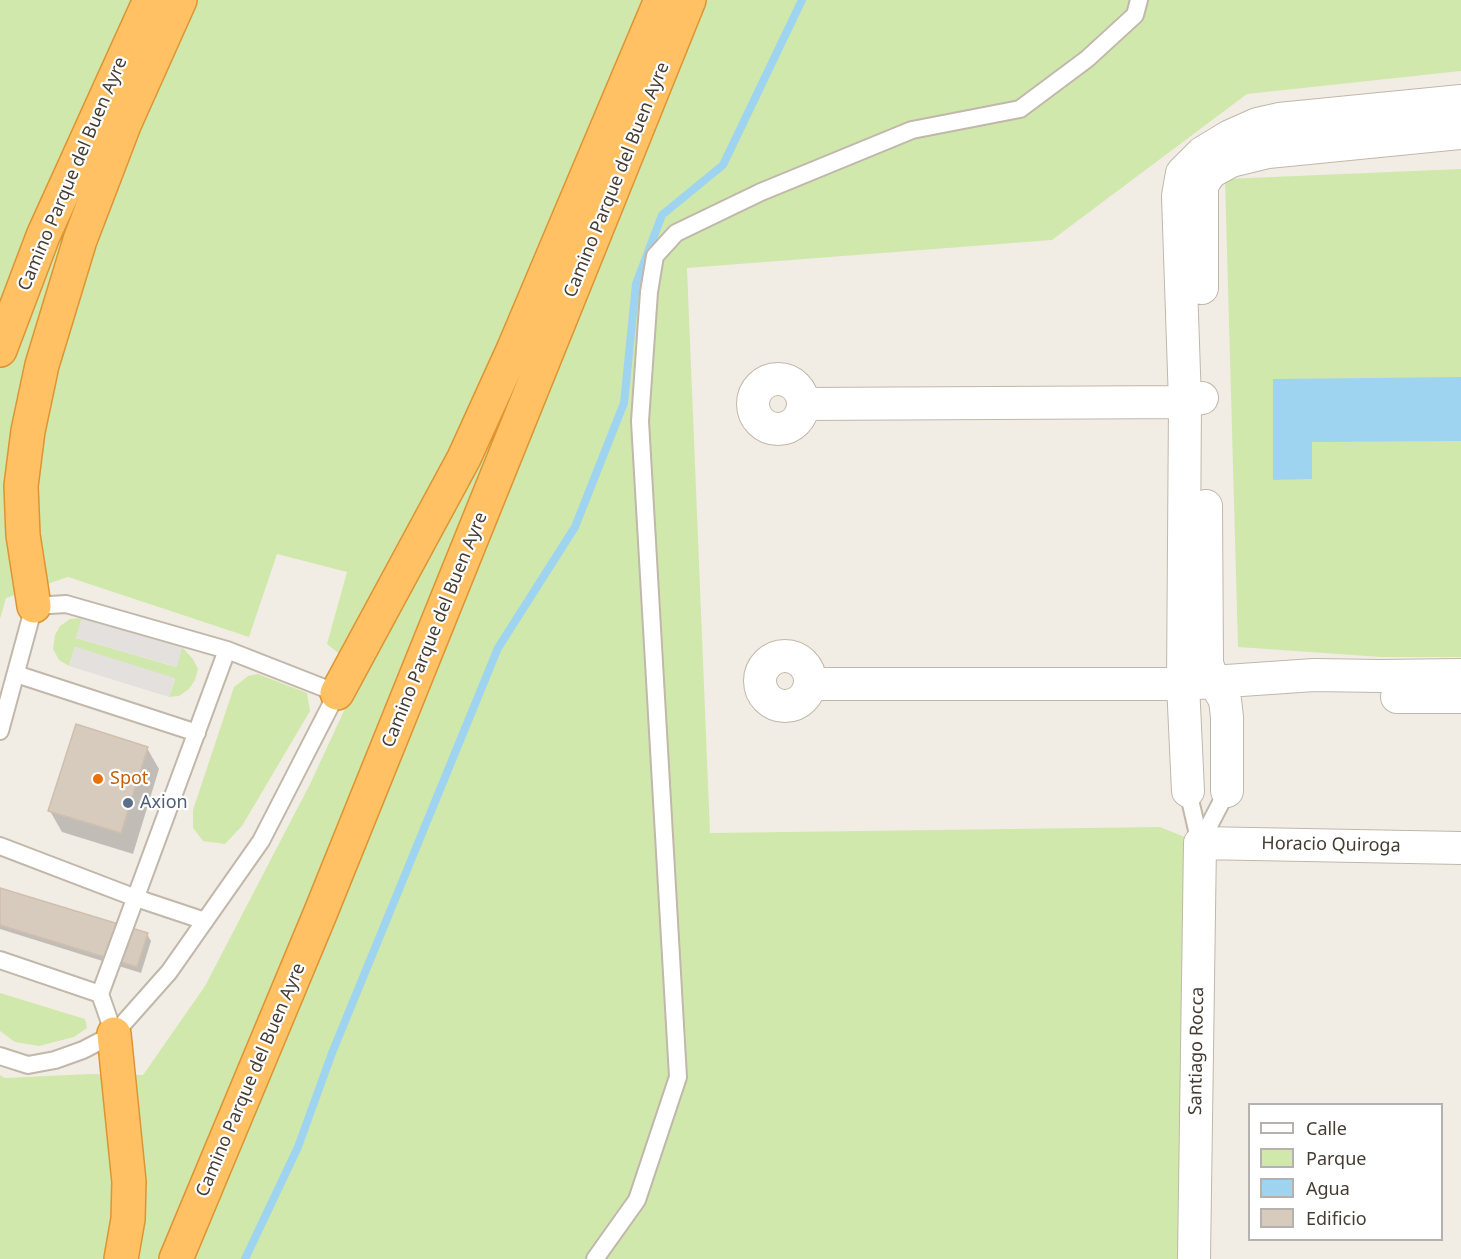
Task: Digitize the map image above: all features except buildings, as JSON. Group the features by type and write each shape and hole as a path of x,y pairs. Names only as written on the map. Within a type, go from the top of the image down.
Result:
{"highway":[{"name":"Camino Parque del Buen Ayre","path":"0,350 43,236 150,0"},
{"path":"34,606 23,535 21,486 28,431 42,365 80,240 124,125 180,0"},
{"path":"337,693 464,458 514,348 661,0"},
{"name":"Camino Parque del Buen Ayre","path":"176,1259 320,914 690,0"},
{"path":"114,1034 129,1182 128,1219 121,1259"}],"street":[{"path":"1188,790 1207,689 1194,400 1178,196 1182,173 1202,153 1230,136 1257,124 1461,101"},
{"path":"1194,400 1202,186 1210,172 1231,161 1268,152 1461,133"},
{"path":"803,404 1194,400"},
{"path":"1207,689 1314,675 1461,675"},
{"path":"810,684 1207,689 1329,695 1461,697"},
{"path":"1207,689 1227,717 1227,791"},
{"name":"Horacio Quiroga","path":"1200,843 1461,848"},
{"name":"Santiago Rocca","path":"1194,1259 1200,843"}],"lane":[{"path":"595,1259 637,1200 678,1077 640,421 649,292 656,256 676,232 761,192 912,130 1020,109 1087,59 1135,15 1139,0"},
{"path":"0,731 34,606 66,604 227,650 337,693 261,841 168,972 114,1034 83,1050 55,1060 28,1065 0,1056"},
{"path":"114,1034 100,994 227,650"},
{"path":"16,674 197,733"},
{"path":"1188,790 1200,843"},
{"path":"1200,843 1227,791"},
{"path":"0,846 136,898 205,921"},
{"path":"0,960 100,994"}],"green space":[{"path":"0,0 1461,0 1461,71 1247,94 1052,240 687,268 710,833 1160,827 1200,843 1194,1259 0,1259 0,1075 5,1078 90,1074 143,1075 205,986 310,784 362,672 327,644 347,572 277,554 249,637 68,577 6,598 0,619"},
{"path":"1461,169 1461,657 1381,657 1238,647 1225,179"},
{"path":"82,618 76,638 176,667 182,647 193,659 198,669 195,680 189,689 179,696 169,697 175,679 75,647 69,666 59,660 53,649 55,635 60,626 70,619"},
{"path":"258,674 307,693 310,711 242,826 225,844 203,841 193,828 193,810 234,687 248,676"},
{"path":"0,993 85,1019 87,1028 74,1037 39,1046 15,1042 0,1031"}],"shaded area":[{"path":"82,618 182,647 177,667 76,638"},
{"path":"75,647 175,678 169,697 69,666"}],"water":[{"path":"1461,377 1461,441 1312,442 1312,479 1273,480 1273,379"}],"waterway":[{"path":"245,1259 298,1147 332,1053 498,648 575,527 624,403 636,284 662,215 723,165 802,0"}],"place":[{"name":"Spot","path":"98,779"},
{"name":"Axion","path":"128,803"}]}
